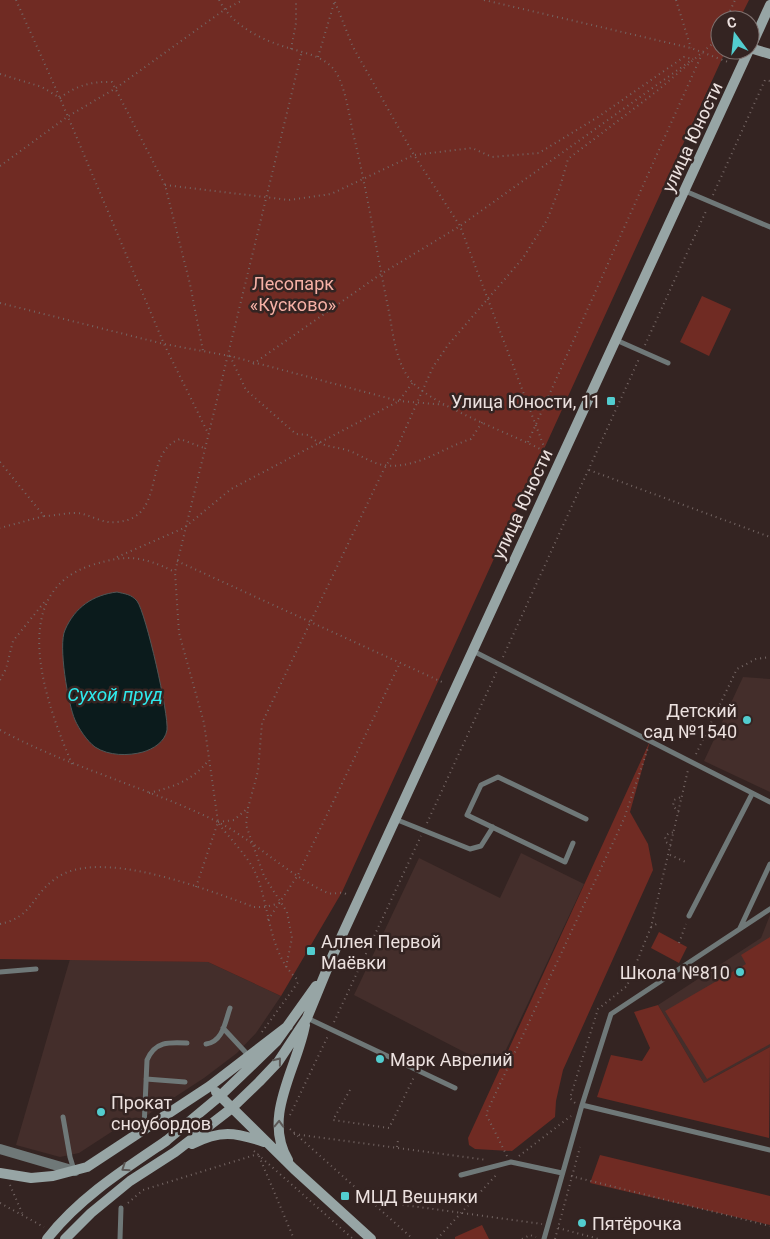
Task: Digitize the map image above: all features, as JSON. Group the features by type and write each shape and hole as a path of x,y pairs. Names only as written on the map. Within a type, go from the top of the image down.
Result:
{"main road":[{"name":"улица Юности","path":"760,27 770,5"},
{"name":"улица Юности","path":"175,1152 232,1108 278,1062 306,1020 325,972 745,60"},
{"name":"улица Юности","path":"46,1239 82,1202 120,1172 166,1141 220,1096 260,1058 288,1026 325,972"},
{"path":"294,1169 280,1140 278,1125 281,1104 302,1042 306,1020"},
{"path":"3,1176 32,1178 53,1176 87,1167 210,1086 288,1026"},
{"path":"210,1086 294,1169 371,1239"},
{"path":"65,1239 91,1213 130,1181 175,1152 220,1133 243,1135 267,1143"}],"street":[{"path":"0,1149 75,1171"}],"lane":[{"path":"685,191 770,227"},
{"path":"616,340 668,363"},
{"path":"473,651 650,741 691,764 770,802"},
{"path":"573,843 565,862 466,815 481,785 498,777 586,819"},
{"path":"689,916 752,794"},
{"path":"395,819 423,832 470,849 481,846 493,827"},
{"path":"740,929 770,864"},
{"path":"544,1239 581,1107 610,1014 770,909"},
{"path":"0,972 36,968"},
{"path":"206,1044 213,1043 220,1036 230,1008"},
{"path":"306,1020 331,1028 455,1088"},
{"path":"223,1028 249,1056"},
{"path":"144,1130 147,1060 151,1051 159,1045 169,1042 187,1043"},
{"path":"146,1079 185,1082"},
{"path":"581,1107 770,1150"},
{"path":"63,1117 70,1157 75,1171"},
{"path":"461,1175 510,1162 562,1173"},
{"path":"120,1239 121,1208"}],"path":[{"path":"16,0 60,98 164,344 208,433"},
{"path":"219,0 224,10 247,29 291,49 318,57 336,72 340,81 364,178 381,274 399,356 413,382 449,406 546,452 486,300 460,226 414,155 353,47 335,1"},
{"path":"0,166 67,117 116,88 224,10 243,0"},
{"path":"291,49 296,23 296,0"},
{"path":"484,0 691,48 728,62"},
{"path":"676,0 691,48"},
{"path":"318,57 335,1"},
{"path":"286,967 292,938 287,912 264,876 246,825 248,808 258,771 262,723 309,621 387,464 396,450 433,367 448,345 523,258 547,220 560,187 568,159 658,91 710,46"},
{"path":"196,886 218,822 204,723 179,633 175,572 204,448 230,356 302,51"},
{"path":"253,364 381,274 460,226 703,52"},
{"path":"527,442 703,52"},
{"path":"164,185 289,200 331,194 414,155 472,148 492,157 539,153 598,117 684,57 693,59"},
{"path":"0,74 42,87 60,98"},
{"path":"288,1122 589,470 765,80 770,81"},
{"path":"60,98 72,89 100,82 112,82 116,88 164,185 190,284 203,352"},
{"path":"0,303 164,344 230,356 253,364 398,401 449,406"},
{"path":"230,356 246,390 296,434 309,435 318,444 346,450 387,464 407,464 434,457 454,444 471,439 483,421"},
{"path":"0,680 6,669 12,641 57,586 76,570 117,557 184,528 231,489 398,401 413,382"},
{"path":"0,528 44,516 81,513 116,523 136,516 148,500 157,466 167,446 180,439 204,448"},
{"path":"0,462 44,516"},
{"path":"589,470 770,537"},
{"path":"117,557 150,560 175,572"},
{"path":"177,561 442,682"},
{"path":"47,598 39,624 39,654 56,726 72,764"},
{"path":"438,1239 510,1162 581,1107 570,1098 598,1009 627,986 651,927 670,855 685,776 738,669 756,660 770,656"},
{"path":"268,920 298,875 400,663"},
{"path":"0,730 72,764 121,780 149,794 218,822 330,894 342,892 346,894"},
{"path":"510,1162 486,1114 624,819 650,741"},
{"path":"149,794 179,785 198,773 209,759"},
{"path":"679,812 673,806 674,800 681,797"},
{"path":"218,822 234,820 248,808"},
{"path":"218,822 255,873 268,920 286,967 299,981 257,1039"},
{"path":"671,846 666,842 665,837 669,833 675,832"},
{"path":"670,855 688,863"},
{"path":"0,924 12,921 25,914 55,879 68,872 101,866 129,868 196,886 254,907 265,907 281,903"},
{"path":"679,943 689,916"},
{"path":"651,927 658,923"},
{"path":"350,1090 333,1120 390,1128 417,1070"},
{"path":"289,1127 294,1134 412,1239"},
{"path":"294,1134 510,1162"},
{"path":"397,1147 398,1140"},
{"path":"556,1239 580,1146"},
{"path":"121,1208 143,1190 258,1154"},
{"path":"258,1154 294,1239"},
{"path":"258,1154 353,1239"},
{"path":"562,1173 770,1226"},
{"path":"3,1176 23,1215"},
{"path":"368,1200 548,1225"},
{"path":"0,1203 35,1221"},
{"path":"558,1228 598,1239"},
{"path":"522,1239 530,1235 544,1239"}],"shaded area":[{"name":"Детский сад №1540","path":"743,677 770,679 770,792 704,761"},
{"path":"521,853 584,884 497,1069 354,995 419,858 500,898"},
{"name":"Школа №810","path":"770,915 770,1047 704,1083 658,1005 761,938"},
{"path":"70,959 208,962 281,996 256,1033 237,1053 204,1078 132,1125 120,1124 119,1127 79,1153 60,1157 16,1145"}],"green space":[{"name":"Лесопарк «Кусково»","path":"0,0 749,0 744,10 710,10 710,60 721,60 342,892 281,996 208,962 0,959"},
{"path":"702,296 731,309 709,356 680,342"},
{"path":"650,741 630,812 648,844 653,870 563,1070 556,1101 555,1117 512,1151 475,1149 469,1145 468,1138"},
{"path":"659,932 687,947 679,963 651,948"},
{"name":"Школа №810","path":"770,937 770,1044 707,1079 665,1011 746,964 741,955"},
{"path":"658,1005 704,1083 770,1047 769,1138 597,1097 611,1055 642,1061 650,1048 634,1012"},
{"path":"600,1155 770,1196 770,1225 590,1183"},
{"path":"482,1225 489,1239 455,1239 455,1237"}],"water":[{"name":"Сухой пруд","path":"117,592 132,597 137,601 141,609 156,664 167,721 166,734 161,741 147,751 131,754 112,754 100,750 84,735 72,712 63,661 63,638 65,630 74,615 93,599"}],"place":[{"name":"Улица Юности, 11","path":"611,401"},
{"name":"Детский сад №1540","path":"747,720"},
{"name":"Аллея Первой Маёвки","path":"311,951"},
{"name":"Школа №810","path":"740,972"},
{"name":"Марк Аврелий","path":"380,1059"},
{"name":"Прокат сноубордов","path":"101,1112"},
{"name":"МЦД Вешняки","path":"345,1196"},
{"name":"Пятёрочка","path":"582,1223"}]}
